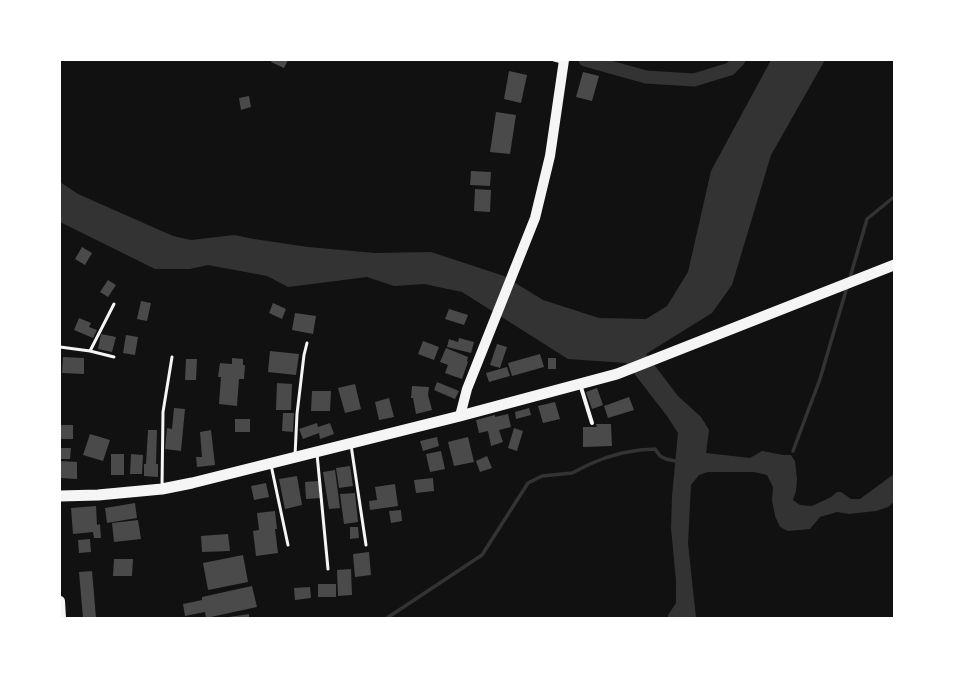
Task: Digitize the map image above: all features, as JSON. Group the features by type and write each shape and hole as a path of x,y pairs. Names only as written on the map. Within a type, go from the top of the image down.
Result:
{"highway":[{"path":"60,496 98,495 162,489 460,416 580,384 625,371 894,265"}],"main road":[{"path":"460,416 467,389 535,218 550,156 560,61"},
{"path":"60,602 61,618"}],"street":[{"path":"580,384 592,423"}],"lane":[{"path":"90,351 114,304"},
{"path":"295,457 297,414 304,355 307,343"},
{"path":"60,347 90,351 114,357"},
{"path":"162,489 163,412 172,357"},
{"path":"351,443 366,545"},
{"path":"316,452 328,569"},
{"path":"271,463 288,545"}],"shaded area":[{"path":"771,60 825,60 771,155 732,285 712,313 646,354 678,396 701,417 709,430 706,453 750,458 762,451 791,455 795,461 797,479 796,491 793,500 800,505 812,506 831,497 837,492 841,492 851,499 860,499 894,474 894,502 888,507 876,511 849,514 837,512 820,517 810,529 788,531 780,527 775,516 772,500 773,487 767,475 754,472 708,472 699,475 691,485 688,543 696,618 668,618 668,615 676,603 676,581 671,528 672,496 678,433 667,416 626,363 568,359 462,292 424,284 394,286 367,277 288,287 267,276 208,265 190,269 155,269 60,222 60,182 78,194 173,236 191,240 234,235 308,247 375,253 431,252 504,276 543,300 599,318 646,319 667,306 688,272 711,171"}],"building":[{"path":"272,60 288,60 284,68 271,62"},
{"path":"509,71 527,75 521,103 504,99"},
{"path":"583,72 599,76 592,101 576,97"},
{"path":"249,96 251,107 241,110 239,98"},
{"path":"496,112 516,115 510,154 490,152"},
{"path":"471,171 491,172 490,186 470,185"},
{"path":"475,189 491,190 490,212 474,211"},
{"path":"82,247 92,253 85,265 75,259"},
{"path":"108,280 116,285 108,297 100,292"},
{"path":"141,301 151,303 147,321 137,319"},
{"path":"273,303 286,309 282,319 269,313"},
{"path":"449,309 468,315 464,325 445,319"},
{"path":"295,313 316,316 313,334 292,330"},
{"path":"79,318 91,323 89,327 97,330 93,338 74,330"},
{"path":"101,334 116,337 112,352 98,349"},
{"path":"126,335 138,337 135,355 123,353"},
{"path":"459,338 474,342 471,353 447,347 449,339 458,342"},
{"path":"423,341 439,347 434,360 418,354"},
{"path":"497,344 507,347 500,368 490,365"},
{"path":"446,348 468,357 468,362 462,379 445,373 448,365 440,362"},
{"path":"270,351 299,354 296,375 268,372"},
{"path":"540,354 544,367 512,376 508,363"},
{"path":"63,357 84,358 84,374 62,373"},
{"path":"232,358 243,359 243,365 245,365 244,379 239,379 237,406 219,404 221,377 218,377 220,363 232,364"},
{"path":"548,358 556,358 556,369 548,369"},
{"path":"186,359 197,359 196,380 185,380"},
{"path":"507,367 510,376 489,382 486,373"},
{"path":"437,382 459,391 455,399 434,390"},
{"path":"277,383 292,384 291,410 276,410"},
{"path":"355,384 361,409 345,413 338,388"},
{"path":"412,386 429,387 428,395 432,410 416,414 413,398 411,398"},
{"path":"597,388 603,405 592,409 586,392"},
{"path":"312,391 331,391 330,411 311,411"},
{"path":"629,397 634,410 608,418 604,406"},
{"path":"389,398 394,417 379,420 375,402"},
{"path":"555,402 560,419 543,423 538,406"},
{"path":"174,408 185,409 181,451 165,449 167,428 172,429"},
{"path":"529,408 531,415 516,419 515,412"},
{"path":"283,413 294,413 293,432 282,431"},
{"path":"508,414 511,427 499,430 503,442 491,446 488,431 479,433 476,420 495,415 495,417"},
{"path":"235,419 250,419 250,432 235,432"},
{"path":"317,423 318,427 330,423 334,434 320,439 319,433 303,439 299,429"},
{"path":"596,424 611,424 612,446 583,447 583,427 597,427"},
{"path":"60,425 73,425 73,439 60,439"},
{"path":"514,428 523,431 517,451 508,448"},
{"path":"148,430 157,430 156,464 158,464 158,477 144,476"},
{"path":"211,430 215,465 197,467 196,457 202,457 200,432"},
{"path":"90,434 110,440 103,461 83,455"},
{"path":"437,437 439,446 423,451 420,441"},
{"path":"468,437 474,462 454,466 448,442"},
{"path":"60,448 71,448 70,459 60,459"},
{"path":"441,451 445,469 430,472 426,454"},
{"path":"111,454 124,454 124,475 111,475"},
{"path":"131,454 143,455 142,474 130,474"},
{"path":"487,456 492,468 480,472 476,461"},
{"path":"60,461 77,462 77,479 60,478"},
{"path":"350,466 353,486 339,488 336,468"},
{"path":"335,470 340,508 329,509 323,472"},
{"path":"297,476 302,505 285,509 279,479"},
{"path":"433,478 434,491 416,493 414,480"},
{"path":"318,481 320,498 306,499 305,482"},
{"path":"266,483 269,497 254,500 251,486"},
{"path":"395,484 398,506 370,510 369,501 377,500 375,487"},
{"path":"355,493 358,522 344,524 340,494"},
{"path":"135,503 137,518 107,523 105,508"},
{"path":"96,506 97,525 100,524 101,538 94,538 93,532 73,534 71,508"},
{"path":"401,510 402,521 391,523 389,511"},
{"path":"275,511 277,529 275,529 278,553 256,556 253,531 259,530 257,513"},
{"path":"138,520 141,539 114,542 112,523"},
{"path":"350,527 358,527 359,538 350,539"},
{"path":"228,534 230,551 202,552 201,536"},
{"path":"90,539 91,552 79,553 78,540"},
{"path":"369,552 371,575 355,577 353,554"},
{"path":"243,555 248,582 208,590 203,563"},
{"path":"114,559 133,559 132,576 113,576"},
{"path":"351,569 352,595 338,596 337,570"},
{"path":"92,571 96,618 83,618 79,572"},
{"path":"318,584 336,584 336,597 318,597"},
{"path":"252,586 257,607 206,618 205,612 185,616 183,604 202,600 202,597"},
{"path":"310,587 311,598 295,600 294,588"},
{"path":"249,614 249,618 229,618 229,617"}],"waterway":[{"path":"585,60 646,77 694,80 730,69 739,60"},
{"path":"849,281 867,219 894,197"},
{"path":"793,451 820,379 847,287"},
{"path":"387,618 482,555 528,483 542,476 572,473 605,458 640,450 655,449 660,456 675,461"}]}
